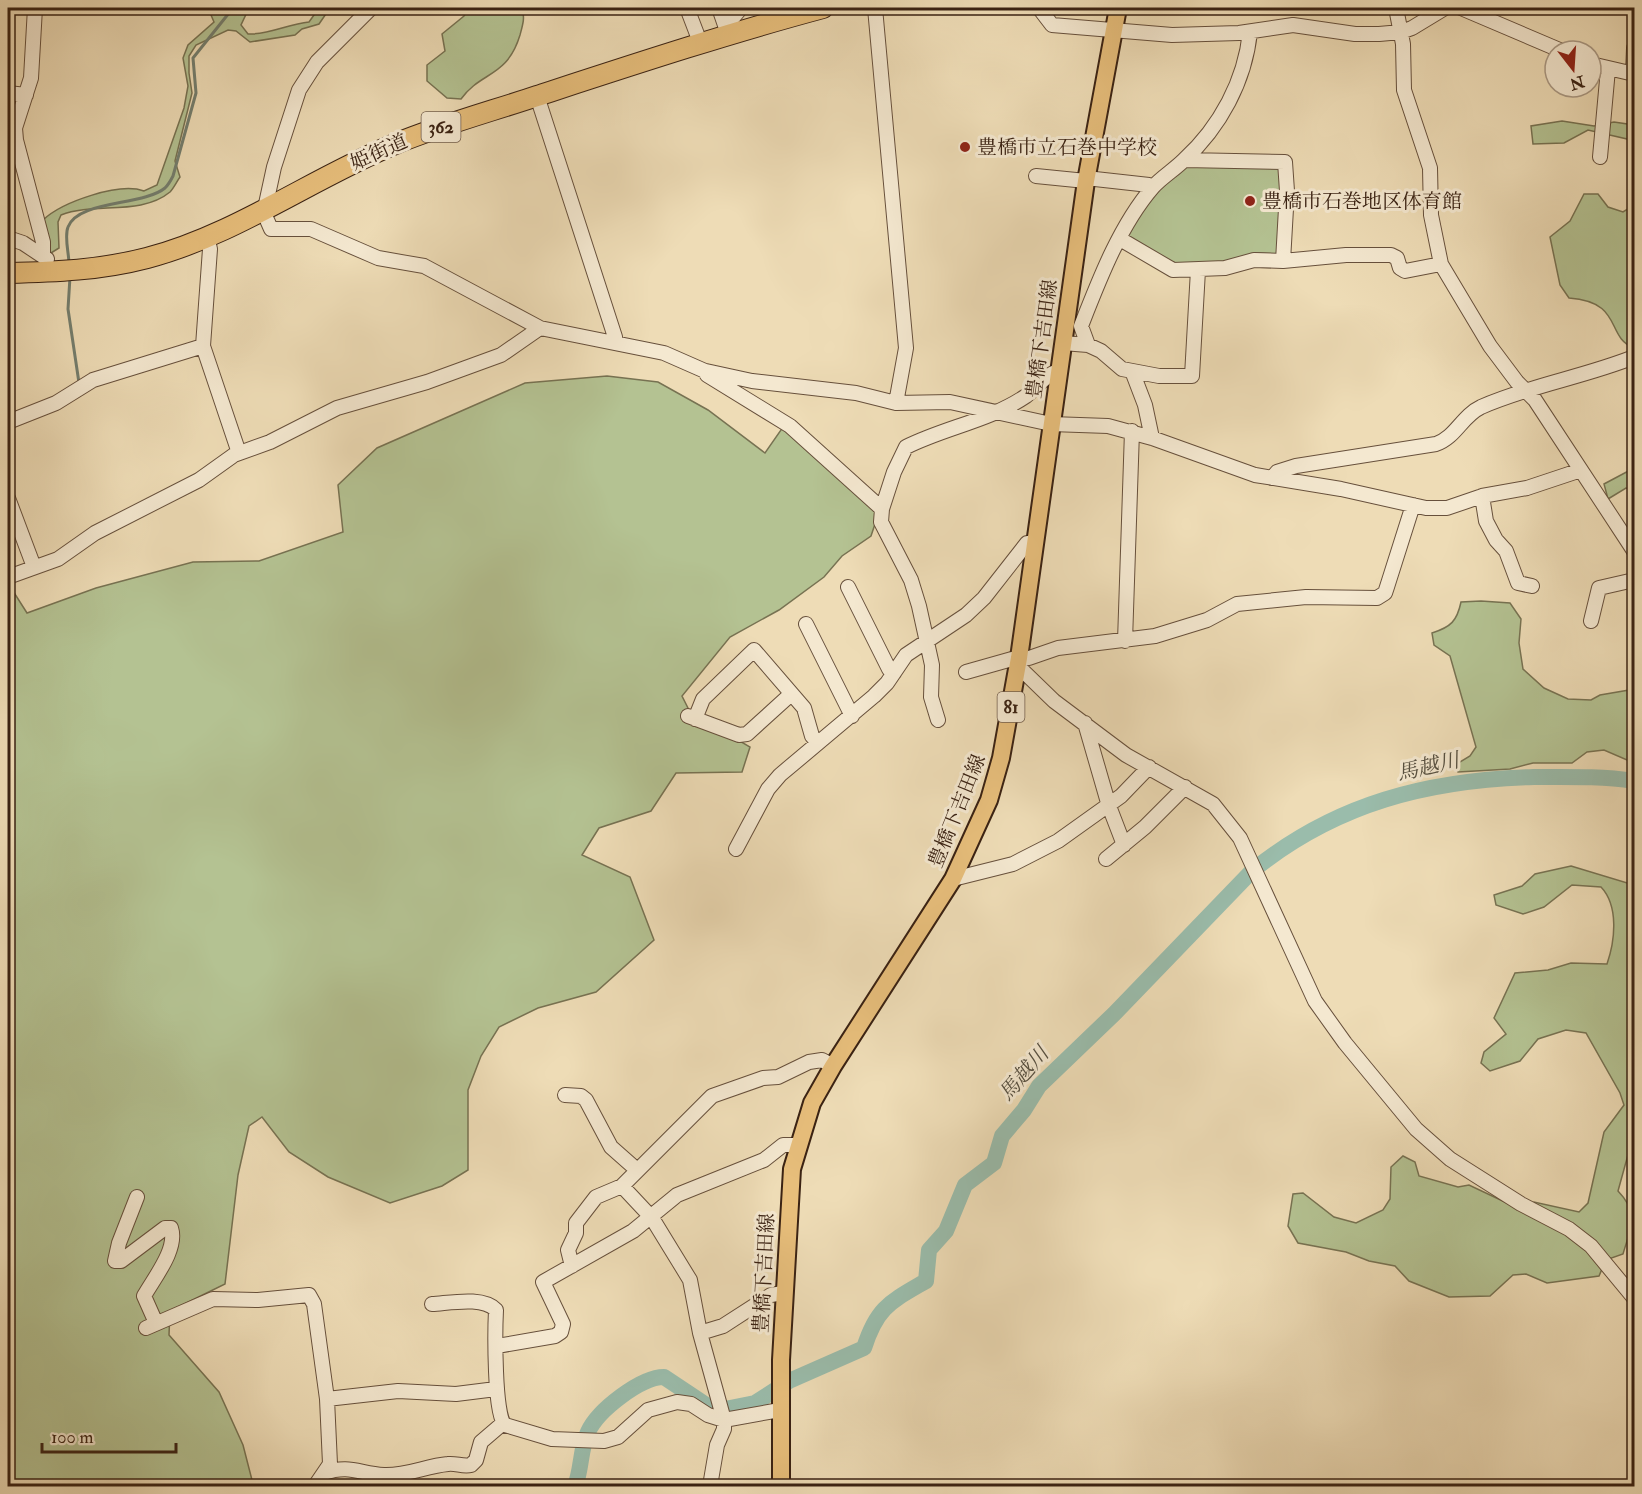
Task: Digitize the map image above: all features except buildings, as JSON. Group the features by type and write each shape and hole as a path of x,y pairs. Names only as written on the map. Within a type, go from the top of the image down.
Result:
{"highway":[{"name":"姫街道","path":"8,273 117,266 149,258 207,236 394,145 700,42 727,30 823,8"}],"main road":[{"name":"豊橋下吉田線","path":"781,1486 780,1408 783,1293 789,1195 798,1145 812,1103 833,1066 953,879 989,800 1002,758 1018,663 1086,179 1118,8"}],"street":[{"path":"35,8 31,78 15,128 16,140 43,242 43,254"},
{"path":"371,8 317,62 299,90 274,167 264,213 271,229 311,230 378,258 424,266 540,328 664,353 705,371 752,381 856,393 896,403 950,402 1052,424 1108,426 1132,431 1237,469 1272,478 1341,489 1413,505 1447,508 1482,496 1527,488 1581,470"},
{"path":"687,8 700,42"},
{"path":"719,8 727,30"},
{"path":"727,30 741,8"},
{"path":"875,8 906,348 896,403"},
{"path":"1039,8 1052,25 1172,34 1250,32 1283,25 1355,34 1401,32 1445,8"},
{"path":"1396,8 1401,32 1404,90 1430,168 1431,216 1441,264 1490,346 1517,382 1527,390 1635,551"},
{"path":"1461,8 1543,43"},
{"path":"1088,345 1081,326 1105,265 1152,188 1185,160 1223,114 1238,84 1250,32"},
{"path":"1603,68 1634,74 1634,48"},
{"path":"1600,157 1608,69"},
{"path":"8,93 26,95"},
{"path":"537,96 615,338 613,341"},
{"path":"1185,160 1285,162 1287,191 1282,261"},
{"path":"1036,176 1149,185 1152,188"},
{"path":"207,236 210,249 203,346 239,453"},
{"path":"8,238 43,254 63,271"},
{"path":"1120,239 1173,270 1225,268 1254,260 1282,261 1346,255 1391,255 1397,258 1400,268 1405,271 1441,264"},
{"path":"1063,343 1088,345 1101,351 1122,369 1159,376 1192,376 1198,270"},
{"path":"8,577 58,559 113,522 199,480 239,453 270,442 337,408 427,382 501,356 540,328"},
{"path":"8,422 56,403 93,380 203,346"},
{"path":"1272,478 1277,472 1296,466 1436,444 1450,436 1472,412 1527,390 1580,377 1635,357"},
{"path":"705,371 707,375 745,401 790,426 882,509"},
{"path":"938,720 931,697 932,665 927,639 911,580 881,522 882,509 894,472 906,447 999,412 1028,395 1051,373 1059,371"},
{"path":"1132,371 1145,405 1152,438"},
{"path":"1125,641 1132,431"},
{"path":"1482,496 1486,521 1496,540 1506,551 1518,583 1532,586"},
{"path":"8,498 34,567"},
{"path":"966,672 1018,663 1067,647 1155,636 1207,620 1237,604 1306,597 1377,598 1385,593 1413,505"},
{"path":"736,849 768,789 818,742 852,716 887,683 906,655 966,615 992,590 1027,543 1035,543"},
{"path":"1591,621 1599,588 1635,580"},
{"path":"848,587 894,673"},
{"path":"806,624 852,716"},
{"path":"790,695 747,734 739,735 692,718 703,699 754,650 790,695 804,708 812,736 818,742"},
{"path":"1018,663 1047,696 1126,754 1213,804 1231,824 1255,868 1315,1001 1345,1043 1416,1129 1450,1159 1521,1204 1569,1229 1591,1246 1635,1298"},
{"path":"1085,723 1109,806 1124,845"},
{"path":"953,879 1023,860 1068,835 1109,806 1149,767"},
{"path":"1106,859 1185,787"},
{"path":"572,1266 568,1250 576,1233 576,1223 596,1197 622,1186 712,1096 753,1081 778,1077 809,1062 822,1060 833,1066"},
{"path":"565,1095 581,1096 586,1100 611,1147 637,1170"},
{"path":"497,1346 555,1336 561,1332 563,1324 543,1282 652,1218 672,1199 685,1191 764,1160 783,1145 798,1145"},
{"path":"622,1186 652,1218 694,1290 700,1333 722,1414 710,1486"},
{"path":"137,1197 115,1261 121,1261 165,1228 171,1228 174,1235 171,1246 144,1296 151,1326 213,1299 258,1300 309,1295 314,1304 327,1399 330,1464 315,1486"},
{"path":"700,1333 723,1326 771,1295 783,1293"},
{"path":"432,1304 468,1301 492,1306 496,1310 496,1389 502,1424"},
{"path":"327,1399 398,1391 456,1394 496,1389"},
{"path":"502,1424 552,1439 611,1440 648,1410 677,1402 692,1404 708,1415 780,1408"},
{"path":"324,1473 352,1468 380,1475 394,1475 451,1463 471,1465 476,1460 481,1442 502,1424"}],"green space":[{"path":"208,8 249,8 241,25 248,34 263,33 309,22 319,8 330,8 319,24 302,29 295,35 250,42 236,31 228,30 196,45 189,56 192,93 175,161 180,177 173,189 145,204 88,209 61,215 58,222 59,248 51,253 47,248 43,220 52,213 91,195 106,191 133,189 144,191 157,185 184,108 188,86 183,58 188,45 214,22"},
{"path":"469,8 474,8 483,14 499,8 522,8 522,28 515,49 501,67 477,83 461,99 447,98 427,81 427,65 445,51 442,34 464,16"},
{"path":"1562,121 1594,126 1614,122 1634,125 1634,147 1627,139 1588,130 1564,143 1533,144 1531,126"},
{"path":"1184,164 1283,165 1277,254 1255,253 1224,262 1178,264 1154,255 1124,235 1155,188"},
{"path":"1584,194 1598,194 1608,207 1623,212 1634,205 1634,348 1619,336 1611,320 1598,306 1569,298 1560,285 1550,237 1570,221"},
{"path":"607,376 658,382 708,410 765,453 783,427 879,512 871,536 842,556 824,577 779,610 730,637 682,696 694,720 718,728 750,747 742,772 676,773 651,811 599,828 582,855 630,877 654,940 596,992 538,1008 499,1027 481,1056 468,1090 468,1170 442,1186 390,1203 328,1177 289,1152 262,1117 249,1126 238,1175 225,1284 170,1311 169,1335 219,1392 243,1445 252,1480 245,1486 8,1486 8,583 27,613 96,588 193,562 259,561 343,532 338,485 377,448 525,383"},
{"path":"1634,468 1634,489 1626,488 1608,499 1604,484"},
{"path":"1461,602 1510,603 1521,619 1519,643 1523,669 1544,688 1568,699 1591,700 1600,695 1629,690 1634,686 1634,763 1604,750 1587,752 1572,763 1533,763 1510,769 1458,772 1455,765 1470,756 1476,747 1450,656 1434,645 1432,633 1452,622"},
{"path":"1571,866 1634,885 1634,1133 1618,1191 1629,1207 1632,1221 1623,1254 1597,1263 1602,1269 1599,1276 1547,1283 1526,1274 1513,1275 1490,1296 1449,1297 1409,1281 1395,1266 1369,1261 1346,1252 1298,1243 1288,1226 1293,1194 1303,1193 1334,1217 1356,1223 1383,1210 1390,1199 1391,1167 1403,1156 1415,1162 1419,1176 1458,1187 1469,1185 1524,1211 1534,1202 1579,1212 1588,1203 1604,1132 1624,1105 1620,1093 1586,1033 1566,1030 1538,1039 1520,1061 1490,1071 1481,1063 1484,1052 1506,1034 1494,1018 1515,973 1548,970 1571,963 1607,964 1614,924 1611,904 1601,887 1572,885 1544,907 1523,914 1496,905 1494,895 1522,886 1535,874"}],"waterway":[{"path":"69,264 67,231 74,218 97,208 155,194 165,188 173,176 196,93 193,58 233,8"},
{"path":"70,277 68,309 79,383"},
{"name":"馬越川","path":"575,1486 585,1439 593,1423 621,1396 644,1382 664,1377 715,1411 755,1403 789,1381 864,1348 874,1323 886,1307 926,1281 929,1250 946,1231 965,1185 994,1163 1002,1136 1024,1110 1039,1086 1114,1014 1252,871 1284,848 1350,812 1420,790 1457,783 1534,777 1634,781"}],"place":[{"name":"豊橋市立石巻中学校","path":"965,147"},
{"name":"豊橋市石巻地区体育館","path":"1250,201"}]}
